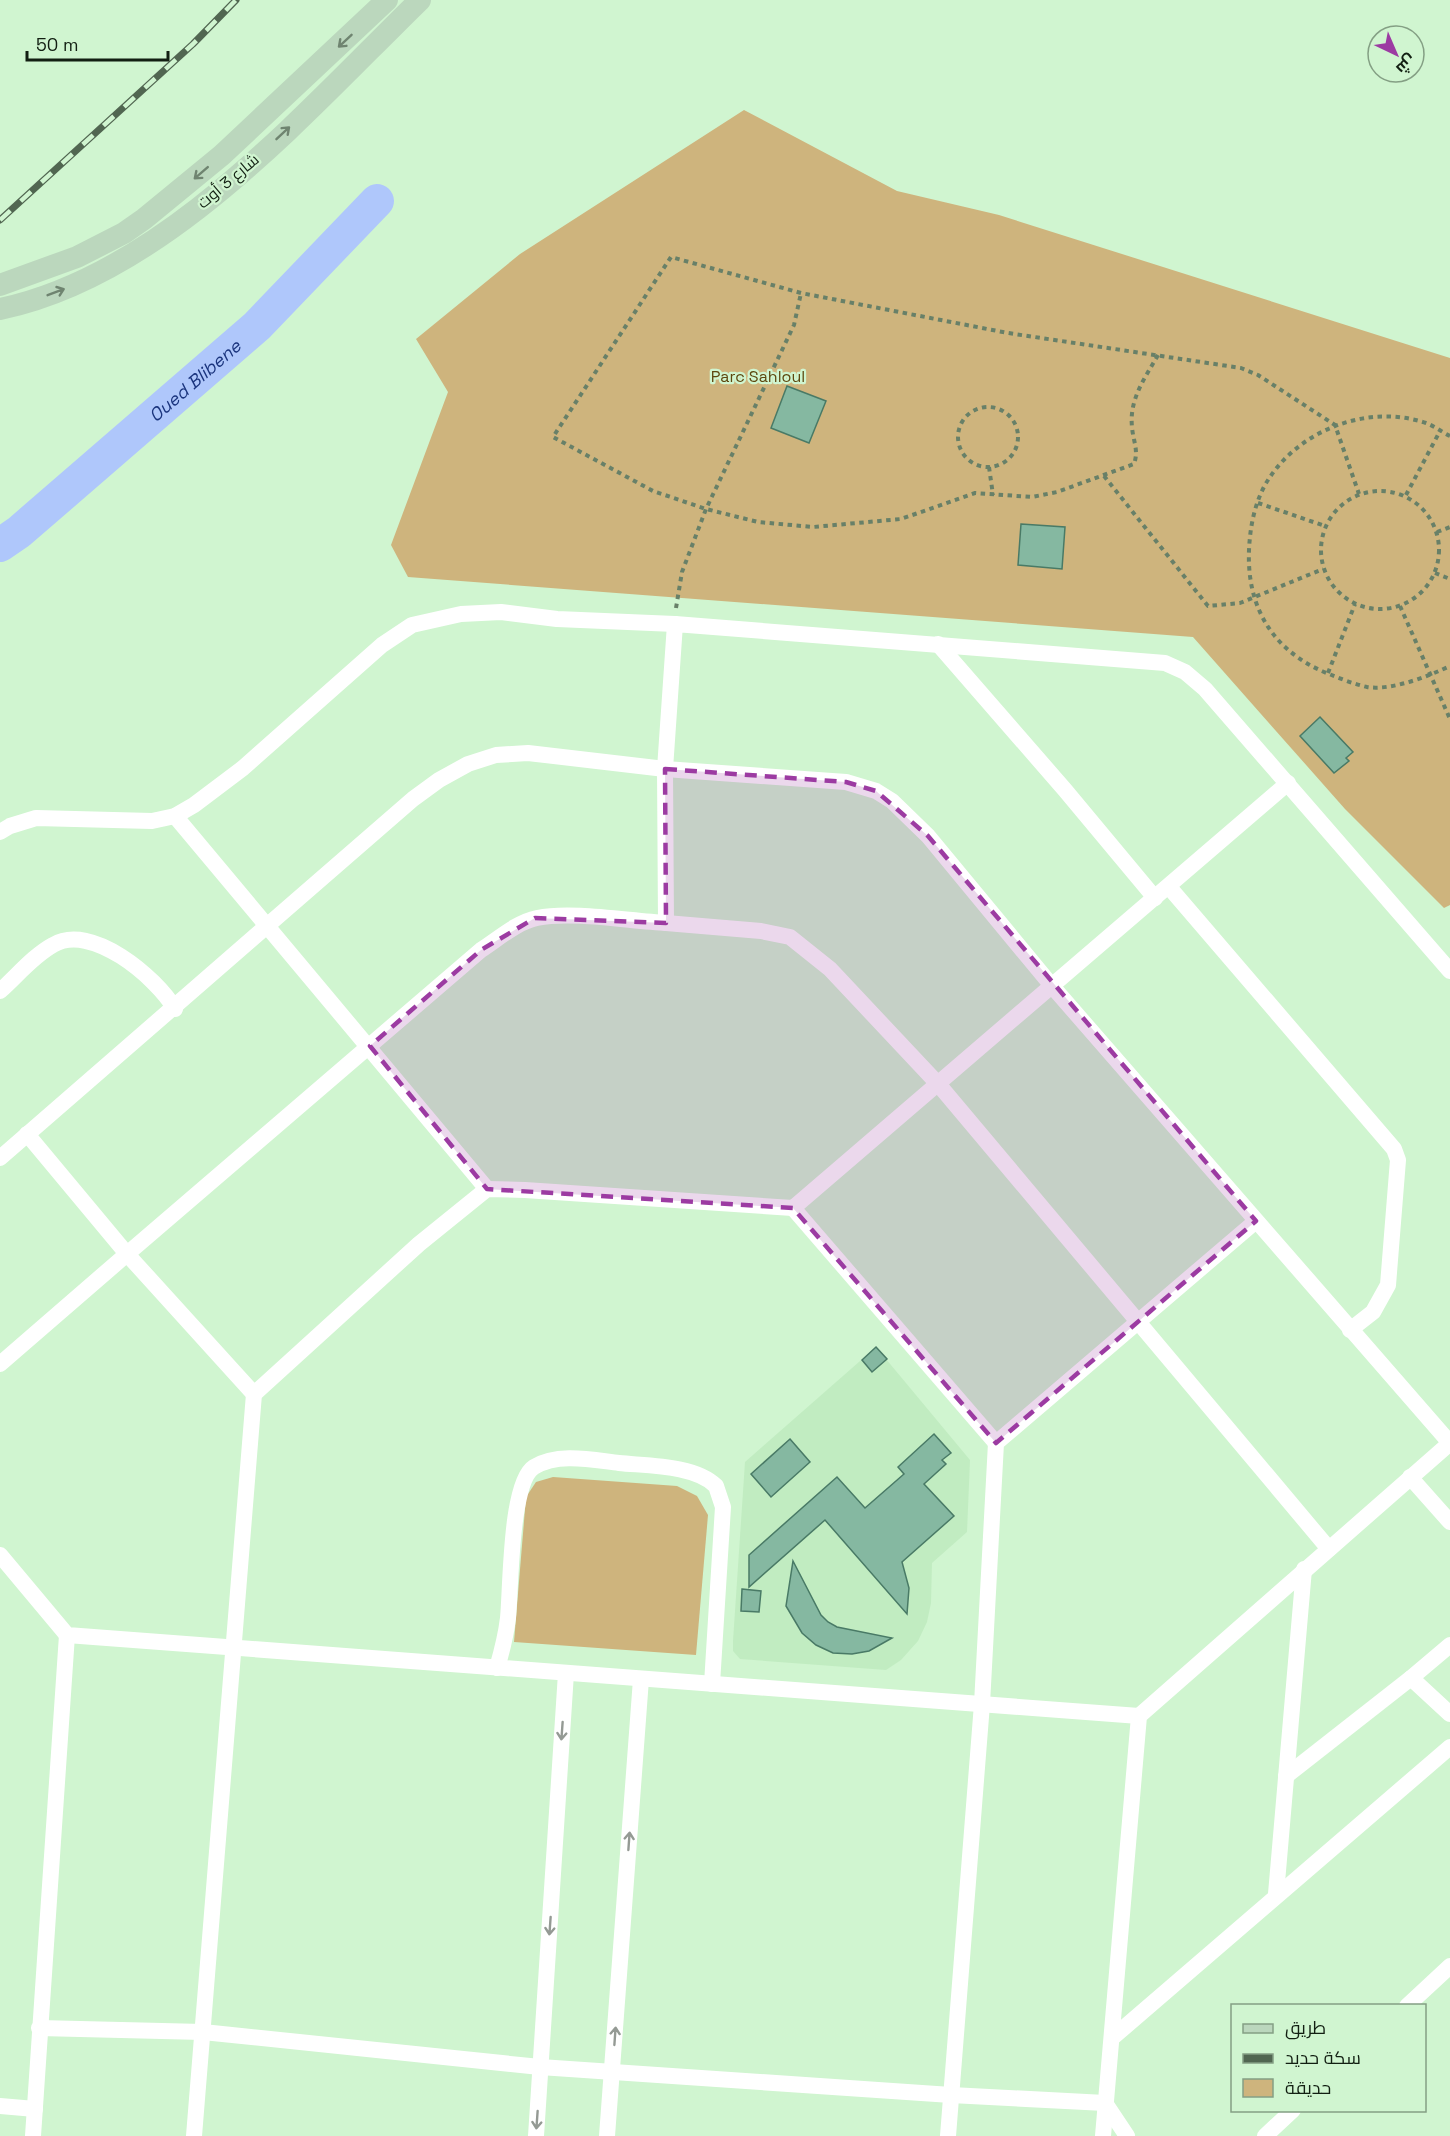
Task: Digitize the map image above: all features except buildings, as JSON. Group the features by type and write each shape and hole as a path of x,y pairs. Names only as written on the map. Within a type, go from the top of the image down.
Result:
{"main road":[{"path":"0,285 77,257 124,233 144,219 222,154 387,0"},
{"name":"شارع 3 أوت","path":"0,309 41,298 83,281 138,252 186,217 254,160 420,0"}],"street":[{"path":"0,832 10,826 36,818 152,821 175,816 243,768 382,645 412,625 461,614 501,612 557,618 675,624 1165,663 1185,672 1205,689 1450,971"},
{"path":"666,923 665,769 675,624"},
{"path":"938,644 1155,898"},
{"path":"0,1158 175,1009 413,799 439,780 468,764 496,755 528,753 665,769 846,782 876,791 900,808 928,836 1052,986 1450,1443 1139,1716 1103,2136"},
{"path":"194,2136 254,1394 419,1244 487,1190 525,1190 793,1209 1288,783"},
{"path":"175,816 370,1046 487,1190"},
{"path":"1169,887 1394,1149 1398,1160 1388,1285 1373,1312 1350,1330"},
{"path":"0,1364 481,950 512,929 535,918 561,916 761,931 790,937 830,969 939,1085 1329,1549"},
{"path":"0,991 53,945 81,939 100,945 142,971 166,995 175,1009"},
{"path":"27,1134 127,1254 254,1394"},
{"path":"793,1209 996,1443 982,1704 948,2136"},
{"path":"996,1443 1256,1221"},
{"path":"497,1668 507,1620 515,1516 521,1484 532,1467 548,1461 574,1458 698,1474 716,1486 723,1507 712,1684"},
{"path":"1410,1477 1450,1522"},
{"path":"0,1555 67,1635 33,2136"},
{"path":"1276,1894 1304,1569"},
{"path":"67,1635 1139,1716"},
{"path":"1286,1776 1412,1678 1450,1644"},
{"path":"536,2136 566,1673"},
{"path":"1412,1678 1450,1714"},
{"path":"607,2136 641,1679"},
{"path":"1112,2038 1276,1894 1450,1747"},
{"path":"1409,2004 1450,1966"},
{"path":"39,2028 203,2032 540,2067 951,2096 1105,2103"},
{"path":"1105,2103 1127,2136"},
{"path":"0,2106 35,2109"},
{"path":"1265,2136 1291,2112"}],"path":[{"path":"1158,355 1134,398 1132,427 1138,453 1134,464 1104,477 1057,492 1032,497 975,494 901,519 813,527 758,522 706,509 653,491 553,437 671,257 801,293 1008,333 1158,355 1241,368 1258,375 1335,425 1359,494"},
{"path":"675,624 677,591 682,572 706,509 794,325 801,293"},
{"path":"984,406 1002,410 1010,416 1018,433 1017,443 1008,459 989,467 969,461 958,444 961,423 967,415 984,406"},
{"path":"1450,436 1426,423 1380,416 1335,425 1298,446 1269,477 1252,516 1248,558 1254,598 1270,630 1287,650 1306,664 1370,687 1429,676 1450,666"},
{"path":"1406,495 1440,431"},
{"path":"989,467 993,495"},
{"path":"1104,477 1208,606 1240,603 1323,569"},
{"path":"1383,490 1406,495 1420,504 1437,532 1439,559 1435,573 1427,587 1400,606 1385,609 1355,604 1341,595 1330,583 1323,569 1321,540 1325,526 1345,501 1359,494 1383,490"},
{"path":"1258,503 1325,526"},
{"path":"1437,532 1450,527"},
{"path":"1435,573 1450,579"},
{"path":"1328,673 1355,604"},
{"path":"1400,606 1450,720"}],"highlighted area":[{"path":"665,769 846,782 876,791 928,836 1256,1221 996,1443 793,1208 487,1189 370,1046 481,950 535,918 666,923"}],"shaded area":[{"path":"876,1347 970,1460 967,1532 932,1563 931,1603 927,1622 918,1641 901,1660 886,1670 740,1659 733,1651 733,1641 745,1462"}],"green space":[{"name":"Parc Sahloul","path":"744,110 897,191 999,215 1450,358 1450,905 1444,908 1345,809 1193,637 408,577 391,545 448,392 416,339 520,254"},
{"path":"553,1477 677,1486 697,1496 708,1515 696,1655 514,1642 526,1497 536,1482"}],"waterway":[{"name":"Oued Blibene","path":"0,545 19,532 257,326 377,201"}],"railway":[{"path":"0,220 193,44 236,0"}]}
